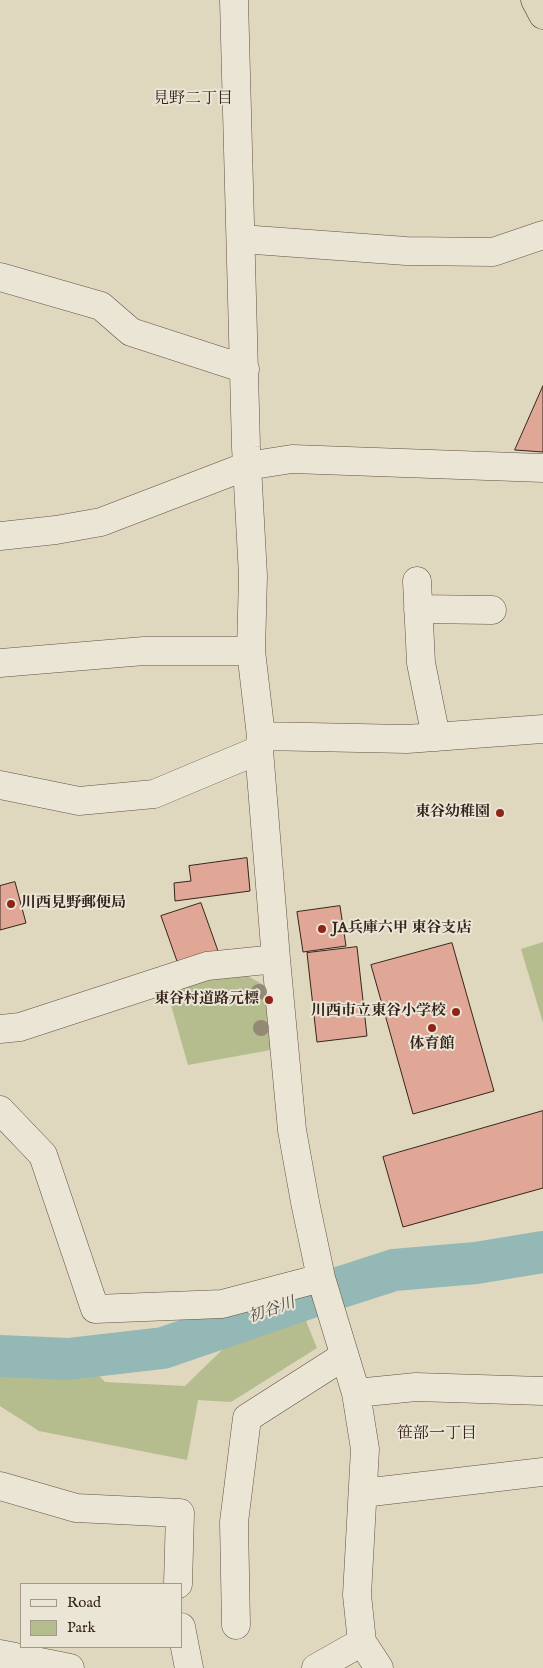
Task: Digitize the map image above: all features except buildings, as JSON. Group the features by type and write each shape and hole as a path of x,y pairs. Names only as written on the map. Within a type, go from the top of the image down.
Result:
{"highway":[{"path":"535,0 543,15"}],"street":[{"path":"234,0 247,466 253,576 251,651 260,743 276,959 292,1130 321,1278 356,1393 366,1449 356,1595 362,1642 379,1668"},
{"path":"241,239 406,251 493,252 543,235"},
{"path":"0,277 101,306 131,332 245,369"},
{"path":"2,541 101,522 247,466 292,459 543,468"},
{"path":"417,581 421,663 436,737"},
{"path":"418,609 492,610"},
{"path":"0,663 144,651 251,651"},
{"path":"0,785 79,801 154,794 260,743 407,739 543,729"},
{"path":"0,1028 20,1027 207,966 276,959"},
{"path":"0,1110 43,1155 95,1309 222,1304 321,1278"},
{"path":"236,1625 234,1522 247,1418 344,1356"},
{"path":"356,1393 416,1387 543,1391"},
{"path":"363,1493 543,1472"},
{"path":"0,1486 76,1508 180,1513 178,1583"},
{"path":"182,1632 189,1668"},
{"path":"316,1668 362,1642"},
{"path":"0,1654 70,1668"}],"green space":[{"path":"543,942 543,1023 521,949"},
{"path":"237,970 271,989 276,1049 188,1065 167,991"},
{"path":"304,1316 317,1348 231,1402 198,1400 187,1460 39,1431 0,1406 0,1337 71,1346 105,1382 185,1386 223,1349"}],"waterway":[{"name":"初谷川","path":"0,1356 68,1359 163,1348 394,1270 476,1263 543,1252"}],"place":[{"name":"東谷幼稚園","path":"500,813"},
{"name":"川西見野郵便局","path":"11,904"},
{"name":"JA兵庫六甲 東谷支店","path":"322,929"},
{"name":"東谷村道路元標","path":"269,1000"},
{"name":"川西市立東谷小学校","path":"456,1012"},
{"name":"体育館","path":"432,1028"}],"district":[{"name":"見野二丁目","path":"193,100"},
{"name":"笹部一丁目","path":"437,1435"}]}
